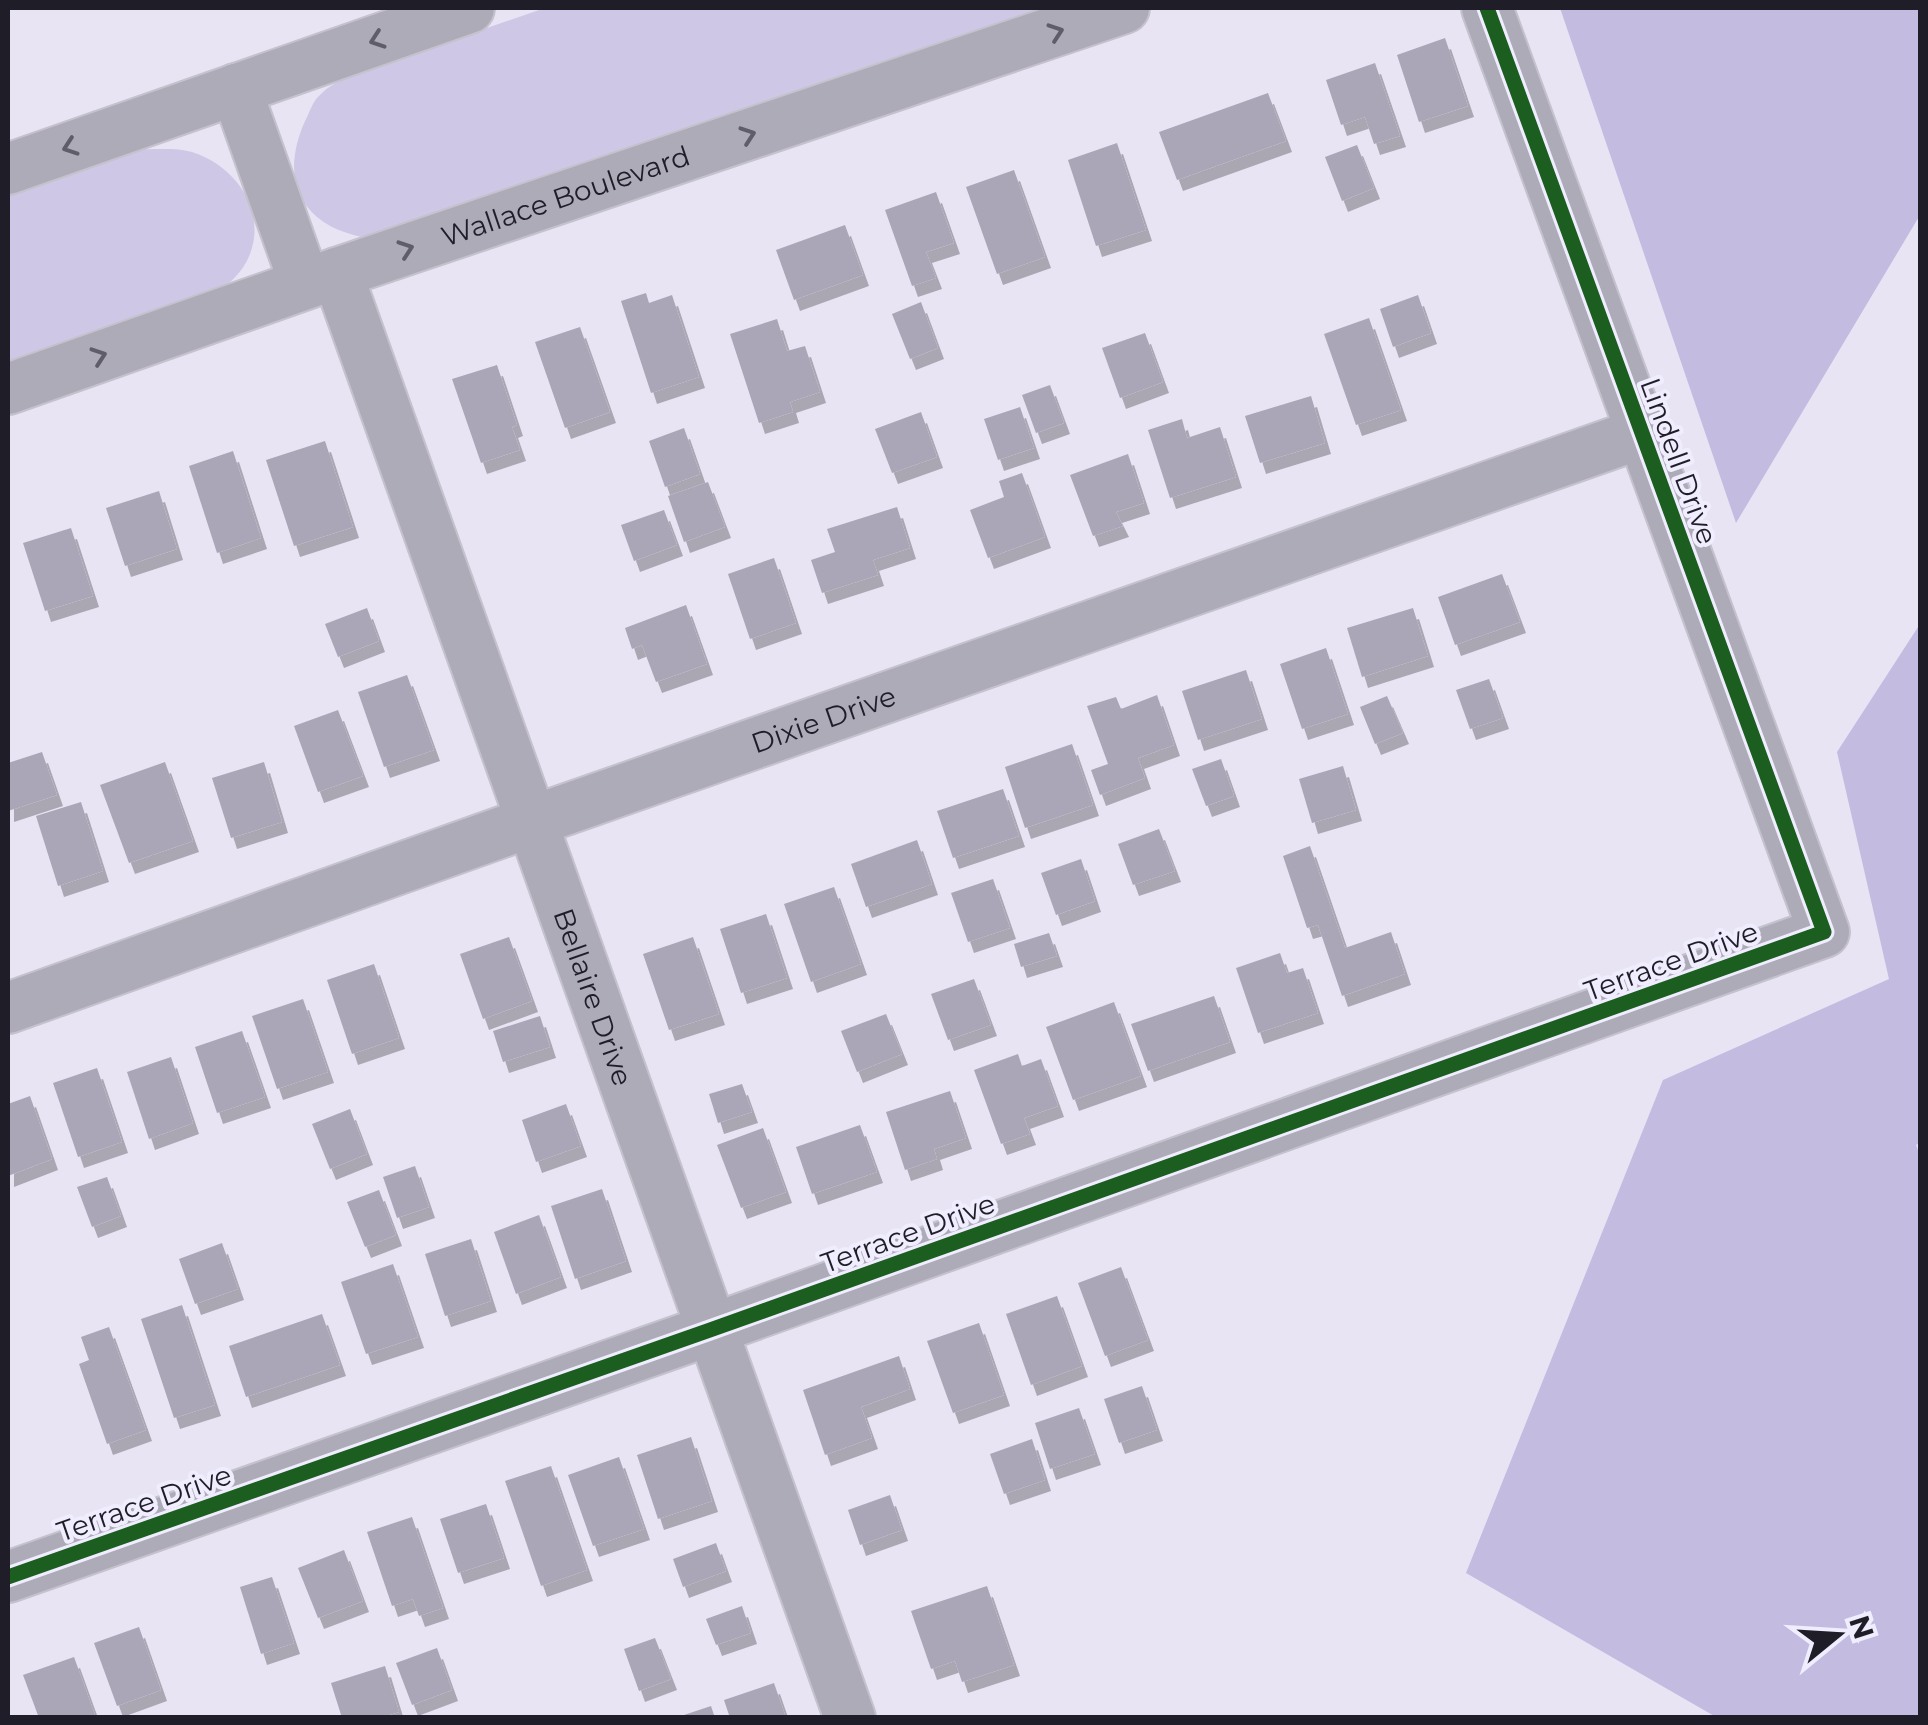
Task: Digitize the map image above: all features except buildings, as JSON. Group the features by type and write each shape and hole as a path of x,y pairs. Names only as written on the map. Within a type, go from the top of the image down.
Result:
{"street":[{"path":"8,169 468,8"},
{"name":"Wallace Boulevard","path":"8,389 321,278 1124,8"},
{"name":"Lindell Drive","path":"1487,8 1824,932"},
{"name":"Bellaire Drive","path":"236,89 321,278 533,821 850,1718"},
{"name":"Dixie Drive","path":"8,1008 1642,433"},
{"name":"Terrace Drive","path":"8,1577 1824,932"}],"shaded area":[{"path":"545,8 1063,8 376,240 330,226 307,206 296,182 295,155 310,110 324,91 354,74"},
{"path":"1560,8 1920,8 1920,215 1736,523"},
{"path":"138,149 192,152 233,178 250,205 254,221 254,237 243,268 209,299 8,376 8,194"},
{"path":"1920,624 1920,1142 1916,1145 1920,1156 1920,1717 1716,1717 1466,1573 1663,1080 1889,979 1837,752"}],"cycle path":[{"path":"8,1577 1824,932 1487,8"}]}
